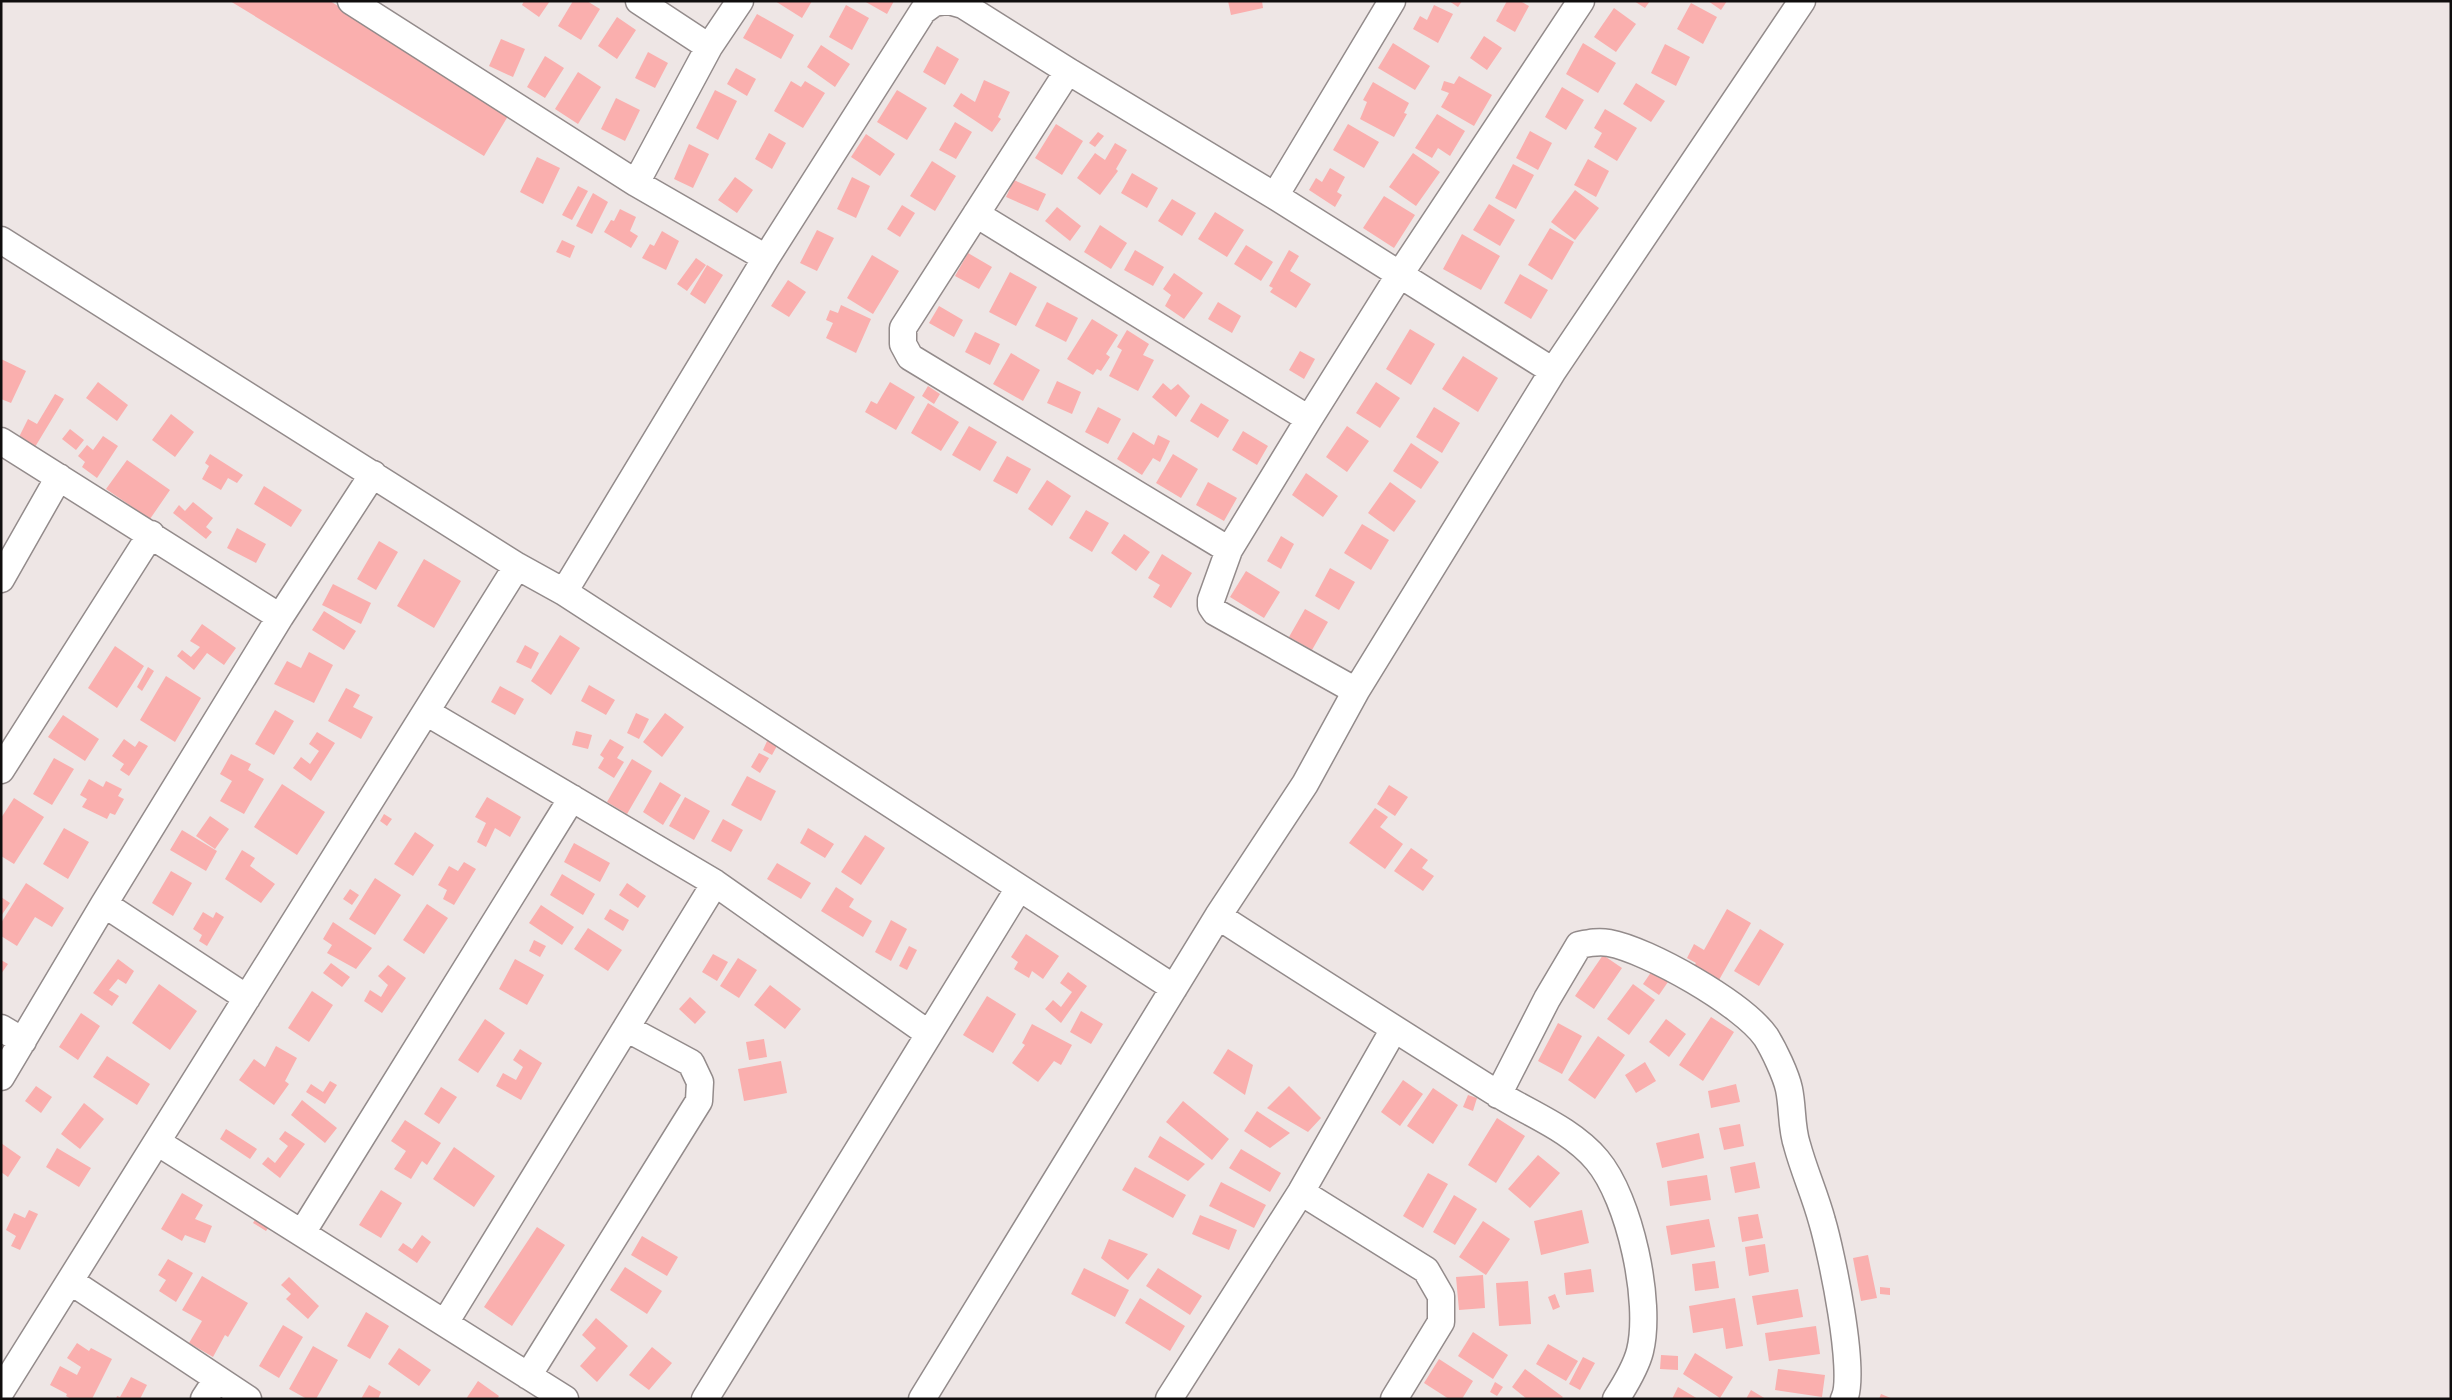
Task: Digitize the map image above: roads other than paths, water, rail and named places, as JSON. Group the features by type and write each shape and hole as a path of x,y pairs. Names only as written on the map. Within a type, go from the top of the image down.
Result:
{"street":[{"path":"351,1 636,182 766,258"},
{"path":"639,1 709,47"},
{"path":"636,182 709,47 740,1"},
{"path":"564,592 766,258 923,11 934,4 948,1 963,5 1068,72 1275,196 1553,371"},
{"path":"1275,196 1392,1"},
{"path":"1356,691 1215,612 1211,606 1212,600 1229,550 1309,419 1400,274 1581,1"},
{"path":"922,1399 1218,916 1305,784 1356,691 1553,371 1802,1"},
{"path":"1068,72 903,328 902,344 910,357 1229,550"},
{"path":"976,214 1309,419"},
{"path":"1,240 517,566 564,592 1174,988"},
{"path":"1,441 280,617"},
{"path":"1,1077 12,1035 104,904 280,617 373,474"},
{"path":"1,578 59,477"},
{"path":"1,770 151,534"},
{"path":"6,1374 70,1281 158,1142 517,566"},
{"path":"426,712 715,883 929,1034"},
{"path":"302,1233 572,798"},
{"path":"445,1323 715,883"},
{"path":"705,1399 1019,888"},
{"path":"104,904 247,998"},
{"path":"1218,916 1498,1095 1572,1136 1597,1160 1614,1189 1635,1250 1643,1315 1640,1352 1616,1399"},
{"path":"1498,1095 1547,999 1579,945 1595,941 1611,944 1637,953 1682,975 1728,1002 1754,1024 1766,1038 1786,1079 1796,1144 1827,1238 1847,1357 1849,1388 1844,1399"},
{"path":"528,1376 699,1101 700,1082 691,1063 626,1028"},
{"path":"1169,1399 1301,1192 1394,1029"},
{"path":"158,1142 565,1399"},
{"path":"1301,1192 1426,1270 1441,1296 1441,1322 1394,1399"},
{"path":"70,1281 210,1389 248,1399"}]}
